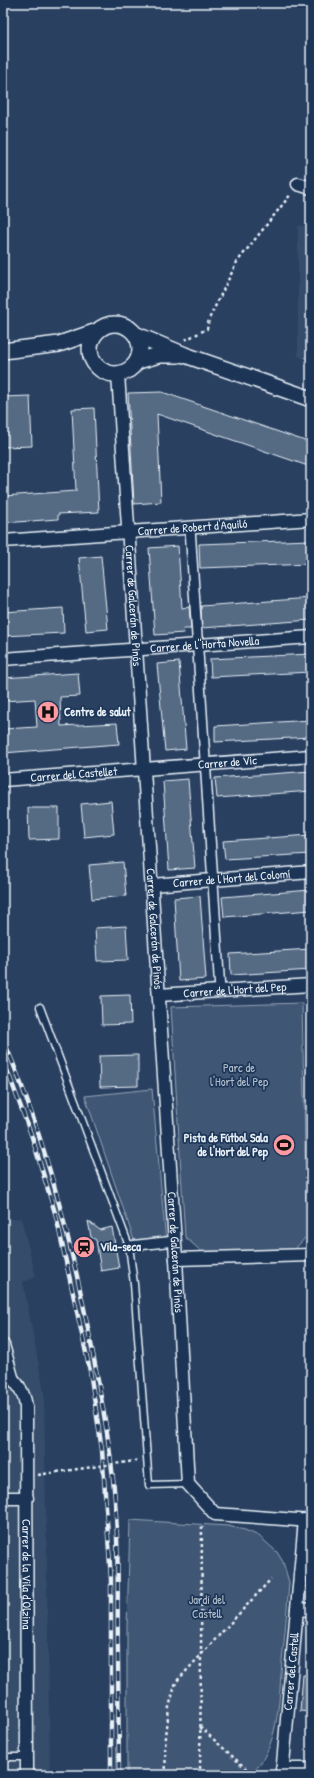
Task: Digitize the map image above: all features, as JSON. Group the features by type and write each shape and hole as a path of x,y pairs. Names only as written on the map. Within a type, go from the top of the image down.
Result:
{"street":[{"path":"298,184 311,188"},
{"path":"3,351 59,344 97,331 107,325 118,324 128,328 137,335 164,347 311,399"},
{"path":"91,357 91,343 97,331"},
{"path":"59,344 76,348 91,357 95,364 102,370 110,374 118,374 130,370 138,361 141,348 137,335"},
{"path":"138,361 159,355 185,355"},
{"name":"Carrer de Galcerán de Pinós","path":"118,374 175,1241 188,1484"},
{"name":"Carrer de Robert d'Aguiló","path":"3,541 311,519"},
{"path":"190,528 220,991"},
{"name":"Carrer de l''Horta Novella","path":"3,659 311,637"},
{"name":"Carrer de Vic","path":"144,769 311,756"},
{"name":"Carrer del Castellet","path":"3,780 144,769"},
{"name":"Carrer de l'Hort del Colomí","path":"152,885 311,872"},
{"name":"Carrer de l'Hort del Pep","path":"159,995 311,986"},
{"path":"129,1246 175,1241"},
{"path":"176,1259 311,1255"},
{"name":"Carrer de la Vila d'Olzina","path":"3,1345 8,1374 20,1386 25,1397 27,1498 27,1775"},
{"path":"188,1484 215,1514 308,1520"},
{"path":"3,1498 27,1498"},
{"name":"Carrer del Castell","path":"282,1772 297,1609 308,1520"},
{"path":"297,1609 311,1610"},
{"path":"282,1772 311,1769"}],"lane":[{"path":"40,1007 129,1246 134,1284 149,1485 188,1484"},
{"path":"3,1756 27,1757"}],"path":[{"path":"164,347 186,340 207,329 209,319 237,262 298,184"},
{"path":"26,1476 128,1462"},
{"path":"200,1775 202,1524"},
{"path":"166,1775 165,1747 169,1707 176,1682 201,1653 271,1579"},
{"path":"200,1727 253,1775"}],"shaded area":[{"path":"298,226 311,226 311,362 298,356"},
{"path":"3,1213 5,1220 21,1218 36,1277 23,1282 44,1392 50,1775 3,1775"}],"green space":[{"name":"Parc de l'Hort del Pep","path":"302,1003 307,1236 292,1252 202,1252 185,1237 171,1007"},
{"path":"152,1089 166,1242 136,1246 85,1096"},
{"name":"Jardí del Castell","path":"130,1520 228,1526 245,1530 259,1536 277,1552 283,1562 289,1582 279,1703 270,1745 264,1758 256,1769 262,1775 127,1775 127,1627"}],"building":[{"path":"162,392 311,443 311,467 157,414 161,502 134,504 128,393"},
{"path":"30,396 32,446 3,447 3,397"},
{"path":"94,408 99,512 58,514 58,519 3,523 3,496 76,491 72,409"},
{"path":"311,540 311,564 200,568 199,544"},
{"path":"178,546 182,608 189,607 191,629 183,629 184,633 155,635 149,548"},
{"path":"101,556 108,629 86,631 79,558"},
{"path":"311,598 311,620 202,628 201,606"},
{"path":"63,608 64,633 3,636 3,612"},
{"path":"311,654 311,672 211,677 210,659"},
{"path":"179,662 186,749 165,751 157,664"},
{"name":"Centre de salut","path":"78,673 80,696 60,697 61,726 117,723 119,744 3,753 3,729 37,727 35,699 3,701 3,678"},
{"path":"311,720 311,737 215,742 215,726"},
{"path":"311,771 311,791 217,798 215,778"},
{"path":"188,779 195,868 169,870 163,781"},
{"path":"111,801 114,834 84,837 81,804"},
{"path":"28,808 59,808 59,839 29,840"},
{"path":"311,835 311,854 225,859 223,841"},
{"path":"123,862 126,896 92,899 89,865"},
{"path":"311,890 311,910 224,917 222,897"},
{"path":"200,896 206,979 179,981 174,898"},
{"path":"126,926 128,960 97,961 95,928"},
{"path":"311,949 311,970 231,975 230,954"},
{"path":"130,995 131,1024 102,1025 101,996"},
{"path":"138,1055 138,1086 100,1087 99,1056"},
{"path":"88,1221 100,1230 112,1227 119,1268 101,1271 96,1240 91,1237"},
{"path":"303,1675 311,1675 311,1712 300,1711"}],"railway":[{"path":"3,1039 32,1115 57,1194 77,1274 107,1434 113,1474 117,1533 119,1775"},
{"path":"3,1059 32,1137 56,1216 90,1371 102,1450 111,1579 111,1775"}],"place":[{"name":"Centre de salut","path":"48,712"},
{"name":"Pista de Fútbol Sala de l'Hort del Pep","path":"284,1145"},
{"name":"Vila-seca","path":"84,1247"}]}
